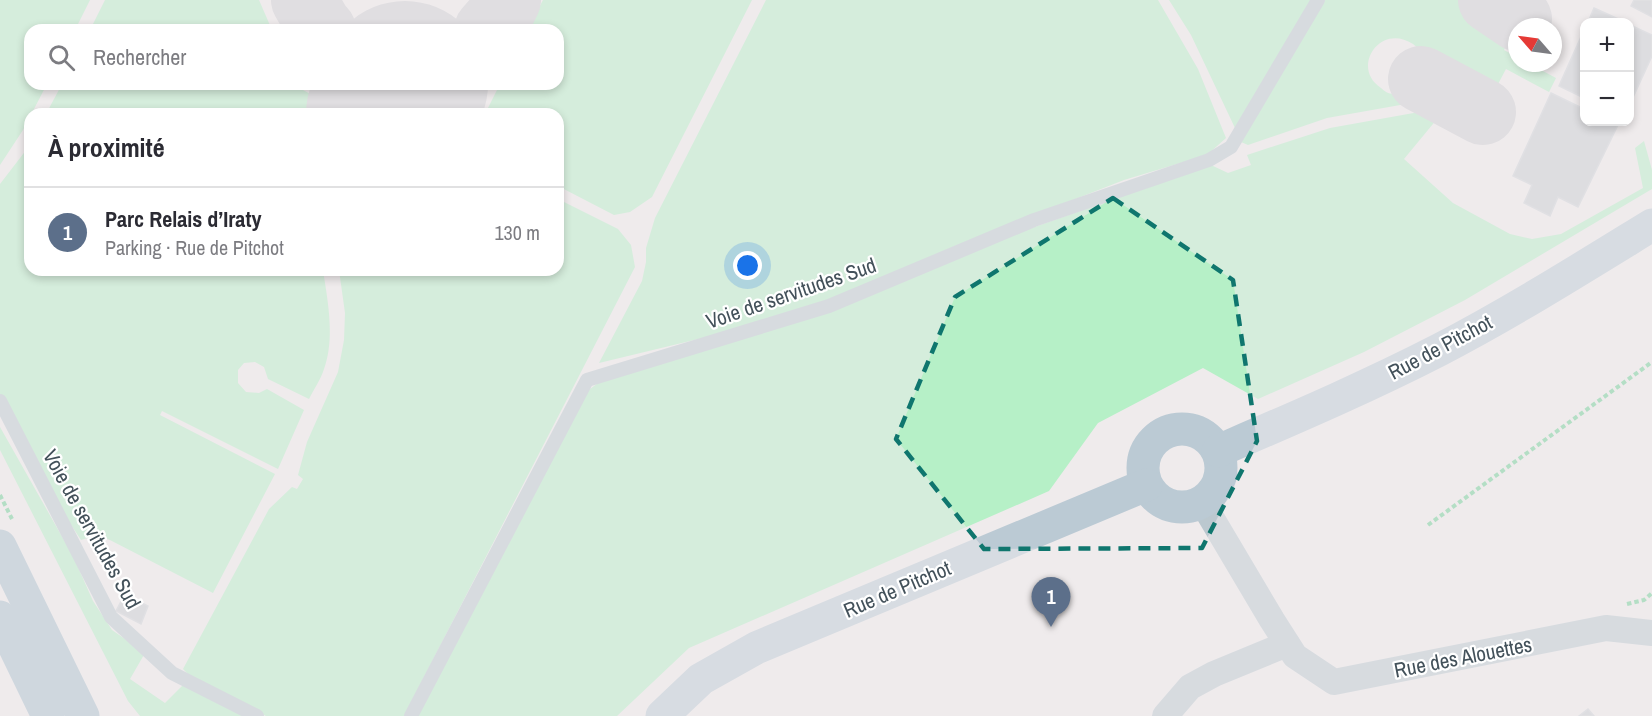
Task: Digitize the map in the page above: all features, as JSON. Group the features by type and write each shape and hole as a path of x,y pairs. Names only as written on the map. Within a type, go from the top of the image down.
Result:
{"main road":[{"path":"0,546 83,716"},
{"path":"0,617 48,716"}],"street":[{"name":"Rue de Pitchot","path":"1218,451 1356,391 1440,349 1538,295 1652,225"},
{"path":"1183,428 1201,433 1218,451 1221,474 1218,485 1202,502 1190,507 1164,504 1146,485 1142,473 1147,449 1165,432 1183,428"},
{"name":"Rue de Pitchot","path":"662,716 701,678 756,648 1146,485"},
{"path":"1165,716 1190,687 1214,674 1287,644 1202,502"},
{"name":"Rue des Alouettes","path":"1287,644 1295,656 1334,682 1606,628 1652,633"}],"lane":[{"name":"Voie de servitudes Sud","path":"411,716 587,380 829,306 1034,220 1209,160 1232,147 1318,0"},
{"name":"Voie de servitudes Sud","path":"0,401 111,617 172,673 257,716"}],"path":[{"path":"1428,525 1652,362"},
{"path":"1644,600 1652,608"}],"highlighted area":[{"path":"1113,198 1233,280 1257,441 1202,548 984,549 896,439 955,297"}],"green space":[{"path":"0,0 90,0 78,24 24,24 24,90 44,90 34,108 24,108 24,128 0,165"},
{"path":"105,0 259,0 269,24 93,24"},
{"path":"543,0 752,0 652,197 630,212 614,215 564,189 564,108 488,108 497,90 564,90 564,24 530,24"},
{"path":"766,0 1158,0 1198,69 1226,138 1207,155 1124,180 955,246 844,295 744,328 599,363 642,281 646,248 655,218"},
{"path":"1169,0 1311,0 1235,128 1191,35"},
{"path":"1325,0 1481,0 1508,19 1508,40 1504,50 1508,52 1508,70 1506,69 1488,103 1431,70 1419,49 1413,44 1401,39 1390,39 1380,43 1373,50 1368,70 1372,79 1384,90 1393,94 1416,91 1434,99 1327,118 1248,145 1241,142"},
{"path":"1512,72 1545,72 1556,78 1549,92"},
{"path":"59,90 303,90 336,108 49,108"},
{"path":"1447,107 1404,159 1453,203 1510,234 1532,239 1561,234 1643,188 1635,148 1644,141 1652,170 1652,189 1465,300 1364,352 1258,399 1203,368 1098,423 1049,491 689,648 617,716 418,716 579,397 605,378 1211,165 1228,173 1251,165 1247,155 1330,128"},
{"path":"24,153 24,276 324,276 330,320 329,345 323,373 309,399 268,379 264,367 255,362 244,363 238,370 238,383 246,392 259,393 267,389 304,410 278,469 162,411 160,415 275,474 213,593 106,538 94,536 81,540 29,461 0,403 0,184"},
{"path":"564,202 618,229 631,245 635,267 404,716 266,716 190,676 183,669 269,509 292,487 297,489 303,479 298,475 307,442 338,372 344,340 345,313 340,276 564,276"},
{"path":"0,427 73,556 93,601 112,630 145,653 130,679 165,703 183,685 243,716 140,716 128,701 0,450"}],"building":[{"path":"1634,0 1652,0 1652,17 1631,6"},
{"path":"1594,8 1616,18 1590,18"},
{"path":"1634,27 1652,35 1652,56 1634,95"},
{"path":"1580,39 1580,96 1559,86"},
{"path":"1551,93 1580,107 1580,126 1618,126 1578,207 1558,197 1550,216 1524,203 1532,185 1513,176"},
{"path":"125,594 148,606 141,624 116,611"},
{"path":"1588,709 1594,716 1579,716"}],"taxiway":[{"path":"304,0 318,24"},
{"path":"492,24 501,14 508,0"},
{"path":"1491,0 1518,18"},
{"path":"1421,79 1483,112"}],"runway":[{"path":"392,108 402,90"}],"place":[{"name":"Parc Relais d’Iraty","path":"1051,627"}]}
